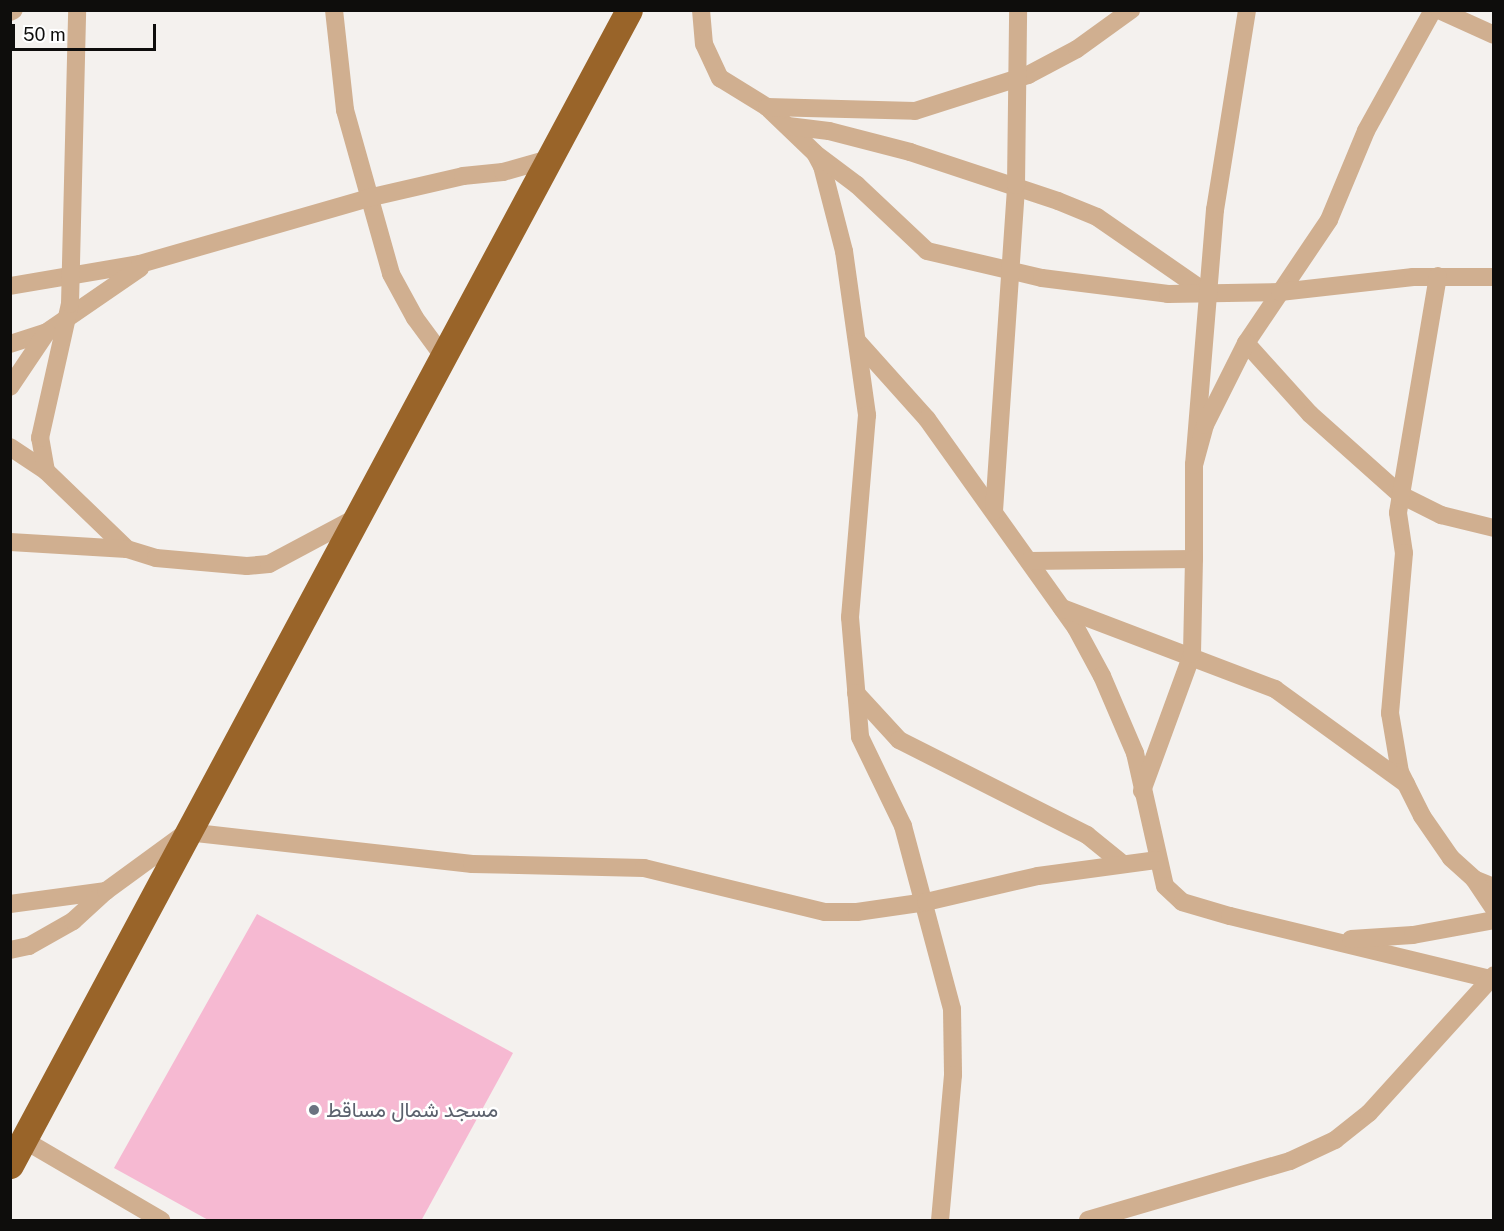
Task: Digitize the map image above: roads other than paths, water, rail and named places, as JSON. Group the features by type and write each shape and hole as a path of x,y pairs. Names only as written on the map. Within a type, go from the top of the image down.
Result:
{"highway":[{"path":"10,1164 629,10"}],"street":[{"path":"46,471 40,438 67,320 71,275 77,10"},
{"path":"334,10 345,110 368,198 396,287 443,356"},
{"path":"701,10 704,44 720,78 767,107 815,153 857,185 927,251 1010,271 1142,292 1208,294 1280,292 1438,276 1494,277"},
{"path":"994,511 1016,185 1018,10"},
{"path":"767,107 915,111 1019,78 1077,49 1131,10"},
{"path":"1143,791 1191,658 1195,624 1194,465 1215,210 1246,10"},
{"path":"1194,465 1205,424 1246,343 1329,220 1366,131 1432,10"},
{"path":"1439,10 1494,35"},
{"path":"788,126 830,131 1016,185 1097,217 1208,294"},
{"path":"815,153 822,166 843,251 867,415 850,616 860,737 903,826 926,902 952,1009 953,1031 940,1221"},
{"path":"10,286 147,262 368,198 549,159"},
{"path":"10,344 46,332 67,320 147,262"},
{"path":"10,273 36,282"},
{"path":"1438,276 1398,513 1404,568 1390,713 1400,772 1422,816 1451,858 1474,879 1494,887"},
{"path":"10,387 46,332"},
{"path":"858,342 927,419 1062,608 1102,676 1135,753 1156,860 1165,886 1182,902 1492,978 1369,1113 1335,1140 1290,1161 1088,1221"},
{"path":"1246,343 1310,414 1401,495 1440,515 1494,528"},
{"path":"10,447 46,471 128,549"},
{"path":"10,542 128,549 156,558 247,566 269,564 355,518"},
{"path":"1029,561 1194,559"},
{"path":"1062,608 1289,697 1406,784"},
{"path":"856,693 899,740 1086,835 1123,864"},
{"path":"10,950 29,946 73,921 106,891 187,832 472,864 644,868 825,912 857,912 926,902 1038,876 1156,860"},
{"path":"1335,941 1413,935 1490,916 1474,879"},
{"path":"10,904 106,891"},
{"path":"24,1140 161,1221"}],"place":[{"name":"مسجد شمال مساقط","path":"314,1110"}]}
